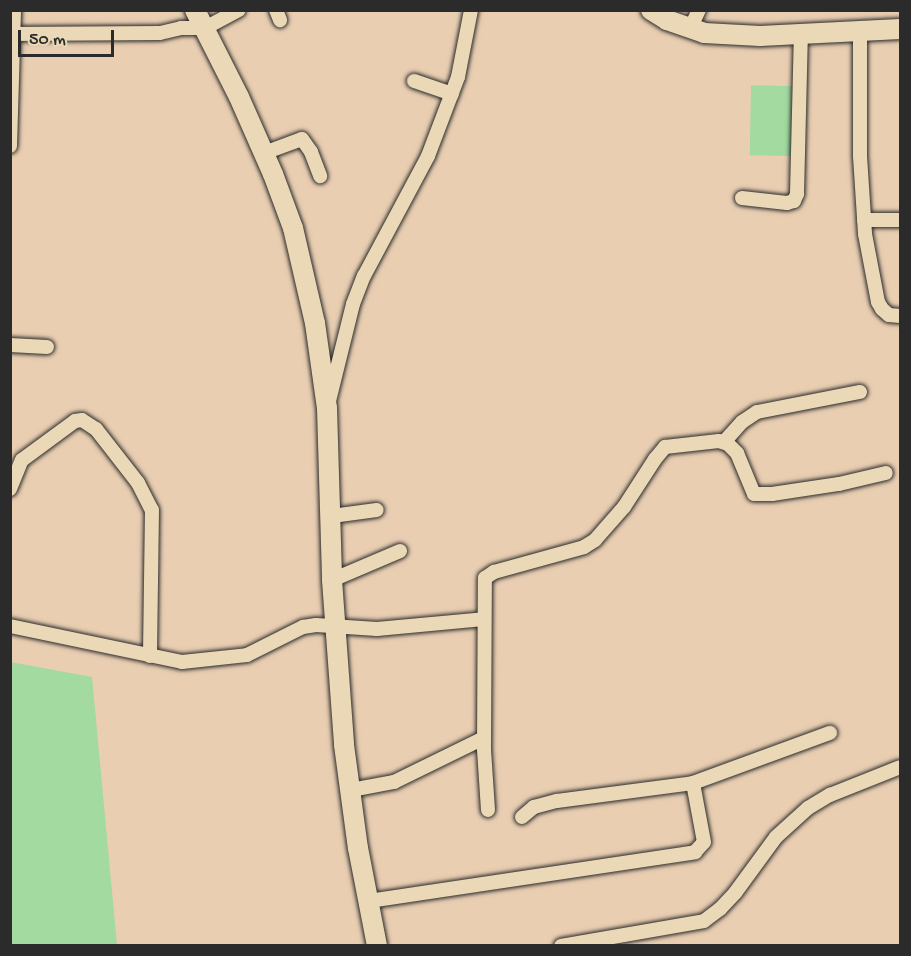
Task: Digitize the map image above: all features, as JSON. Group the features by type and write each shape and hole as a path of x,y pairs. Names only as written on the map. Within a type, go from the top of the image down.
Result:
{"street":[{"path":"10,146 14,10"},
{"path":"12,34 160,33 182,28 200,19 239,10"},
{"path":"327,408 356,295 428,156 458,77 471,10"},
{"path":"651,10 690,29 704,33 760,36 900,28"},
{"path":"690,29 699,10"},
{"path":"200,19 264,153 293,228 315,323 327,408 332,516 332,580 344,745 377,945"},
{"path":"860,31 860,156 864,220 878,302 882,309 890,315 900,316"},
{"path":"742,198 787,203 794,201 797,194 801,34"},
{"path":"414,81 452,94"},
{"path":"264,153 302,139 311,152 320,176"},
{"path":"864,220 900,220"},
{"path":"10,345 47,347"},
{"path":"488,810 484,738 485,578 504,569 584,547 595,540 624,507 665,447 724,442 742,422 757,412 860,392"},
{"path":"10,489 22,460 75,421 82,420 96,429 138,483 152,510 150,656"},
{"path":"724,442 737,453 754,494 772,494 839,484 886,473"},
{"path":"332,516 377,510"},
{"path":"332,580 400,551"},
{"path":"10,626 182,662 247,655 303,627 336,626 377,629 484,619"},
{"path":"522,817 534,807 557,801 693,783 830,733"},
{"path":"351,790 394,782 484,738"},
{"path":"561,945 704,921 720,909 735,893 776,837 808,808 830,795 900,767"},
{"path":"369,901 695,852 704,842 693,783"}],"green space":[{"path":"751,85 793,86 792,156 750,155"},
{"path":"10,662 92,677 117,945 11,945"}]}
